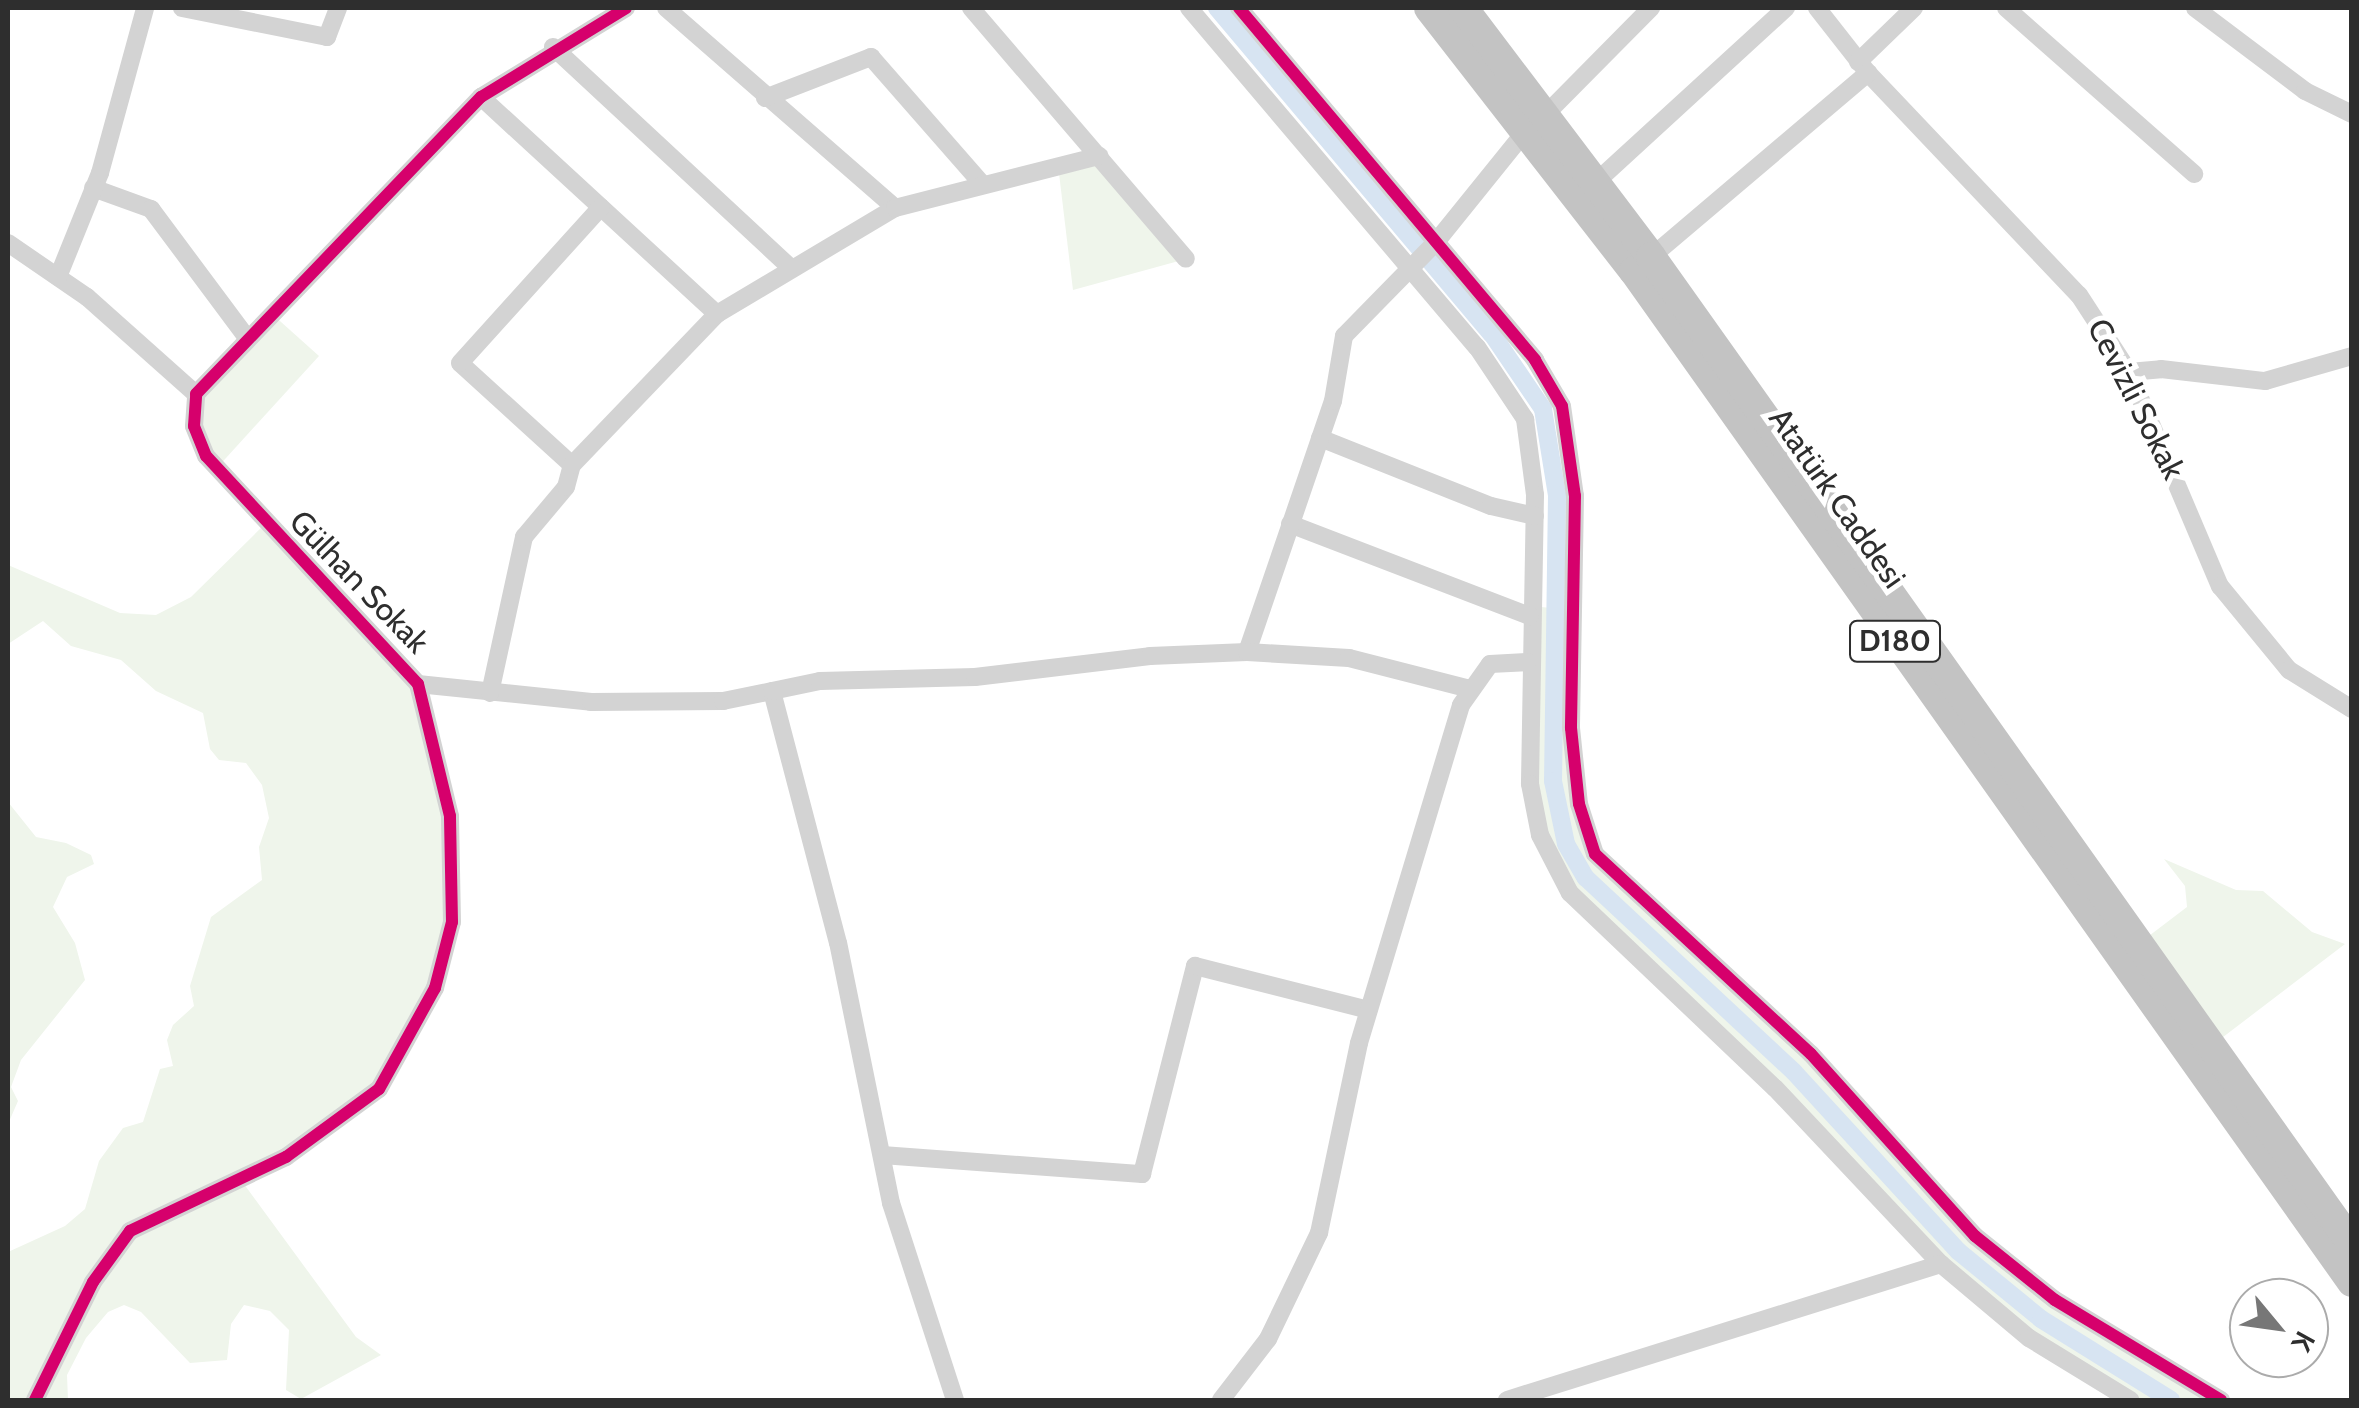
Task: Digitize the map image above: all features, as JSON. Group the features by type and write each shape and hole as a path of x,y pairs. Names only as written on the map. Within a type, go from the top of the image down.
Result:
{"highway":[{"name":"Atatürk Caddesi","path":"1429,8 1596,182 2352,1244"},
{"name":"Atatürk Caddesi","path":"1477,13 1536,121 2352,1282"}],"street":[{"path":"58,277 93,188 145,8"},
{"path":"182,8 327,36 338,8"},
{"path":"8,243 58,277 196,394 481,97 553,46 626,8"},
{"path":"666,8 894,208"},
{"path":"971,8 1186,259"},
{"path":"1189,8 1410,268 1517,401 1531,442 1535,516 1527,662 1532,807 1570,893 1775,1088 1941,1264 2030,1338 2130,1400"},
{"path":"1240,8 1535,360 1567,421 1575,496 1571,728 1579,804 1595,854 1810,1054 1975,1236 2055,1300 2221,1400"},
{"path":"1247,652 1320,438 1344,336 1436,242 1536,121 1650,8"},
{"path":"1596,182 1786,8"},
{"name":"Cevizli Sokak","path":"1817,8 1863,68 2057,267 2129,372 2220,586 2288,670 2352,710"},
{"path":"1651,257 1863,68 1914,8"},
{"path":"2006,8 2194,174"},
{"path":"2195,8 2305,91 2352,114"},
{"path":"553,46 792,270"},
{"path":"765,98 870,57 982,184"},
{"path":"481,97 717,314"},
{"path":"490,693 520,546 566,487 572,465 717,314 894,208 1098,156"},
{"path":"93,188 149,206 247,338"},
{"path":"572,465 460,362 601,207"},
{"path":"2129,372 2161,369 2265,380 2352,356"},
{"name":"Gülhan Sokak","path":"35,1400 93,1282 130,1231 286,1157 343,1121 380,1089 405,1050 445,960 454,898 444,776 418,684 206,456 194,426 196,394"},
{"path":"1320,438 1491,506 1535,516"},
{"path":"1290,524 1530,616"},
{"path":"418,684 490,693 650,702 723,701 820,681 990,676 1150,656 1247,652 1349,658 1470,689"},
{"path":"1222,1400 1268,1339 1311,1255 1370,1010 1470,689 1498,660 1527,662"},
{"path":"772,691 838,942 882,1155 938,1366 955,1400"},
{"path":"882,1155 1142,1174 1195,966 1370,1010"},
{"path":"1507,1400 1941,1264"}],"shaded area":[{"path":"1099,156 1186,259 1073,290 1058,165"},
{"path":"271,313 319,356 216,469 197,439 204,383"},
{"path":"265,524 401,661 436,746 452,922 391,1074 241,1180 356,1337 381,1355 301,1399 286,1390 289,1330 270,1311 244,1305 231,1324 227,1360 190,1363 141,1312 124,1305 108,1312 86,1338 67,1375 68,1400 8,1400 8,1252 65,1226 85,1209 99,1161 123,1128 143,1122 160,1069 173,1066 167,1040 173,1025 194,1006 190,986 211,917 262,880 259,847 269,818 262,785 246,763 219,760 210,749 203,713 156,691 121,660 71,646 43,621 8,644 8,565 120,613 156,615 191,597"},
{"path":"1530,606 1573,610 1571,728 1587,837 1810,1054 1975,1236 2221,1400 2130,1400 2029,1338 1608,933 1540,835"},
{"path":"8,802 36,837 66,843 91,855 94,864 67,877 53,907 75,943 85,980 21,1060 11,1087 18,1101 8,1124"},
{"path":"2164,859 2236,890 2263,891 2312,932 2345,944 2210,1047 2137,945 2187,907 2185,886"}],"waterway":[{"path":"1217,8 1492,334 1543,409 1557,495 1553,781 1566,844 1586,878 1794,1072 1958,1251 2041,1319 2171,1400"}],"cycle path":[{"path":"35,1400 93,1282 130,1231 286,1157 379,1089 435,988 452,922 450,816 418,684 206,456 194,426 196,394 481,97 626,8"},
{"path":"1239,8 1535,360 1562,406 1575,496 1571,728 1579,804 1595,854 1811,1054 1975,1236 2055,1300 2221,1400"}]}
